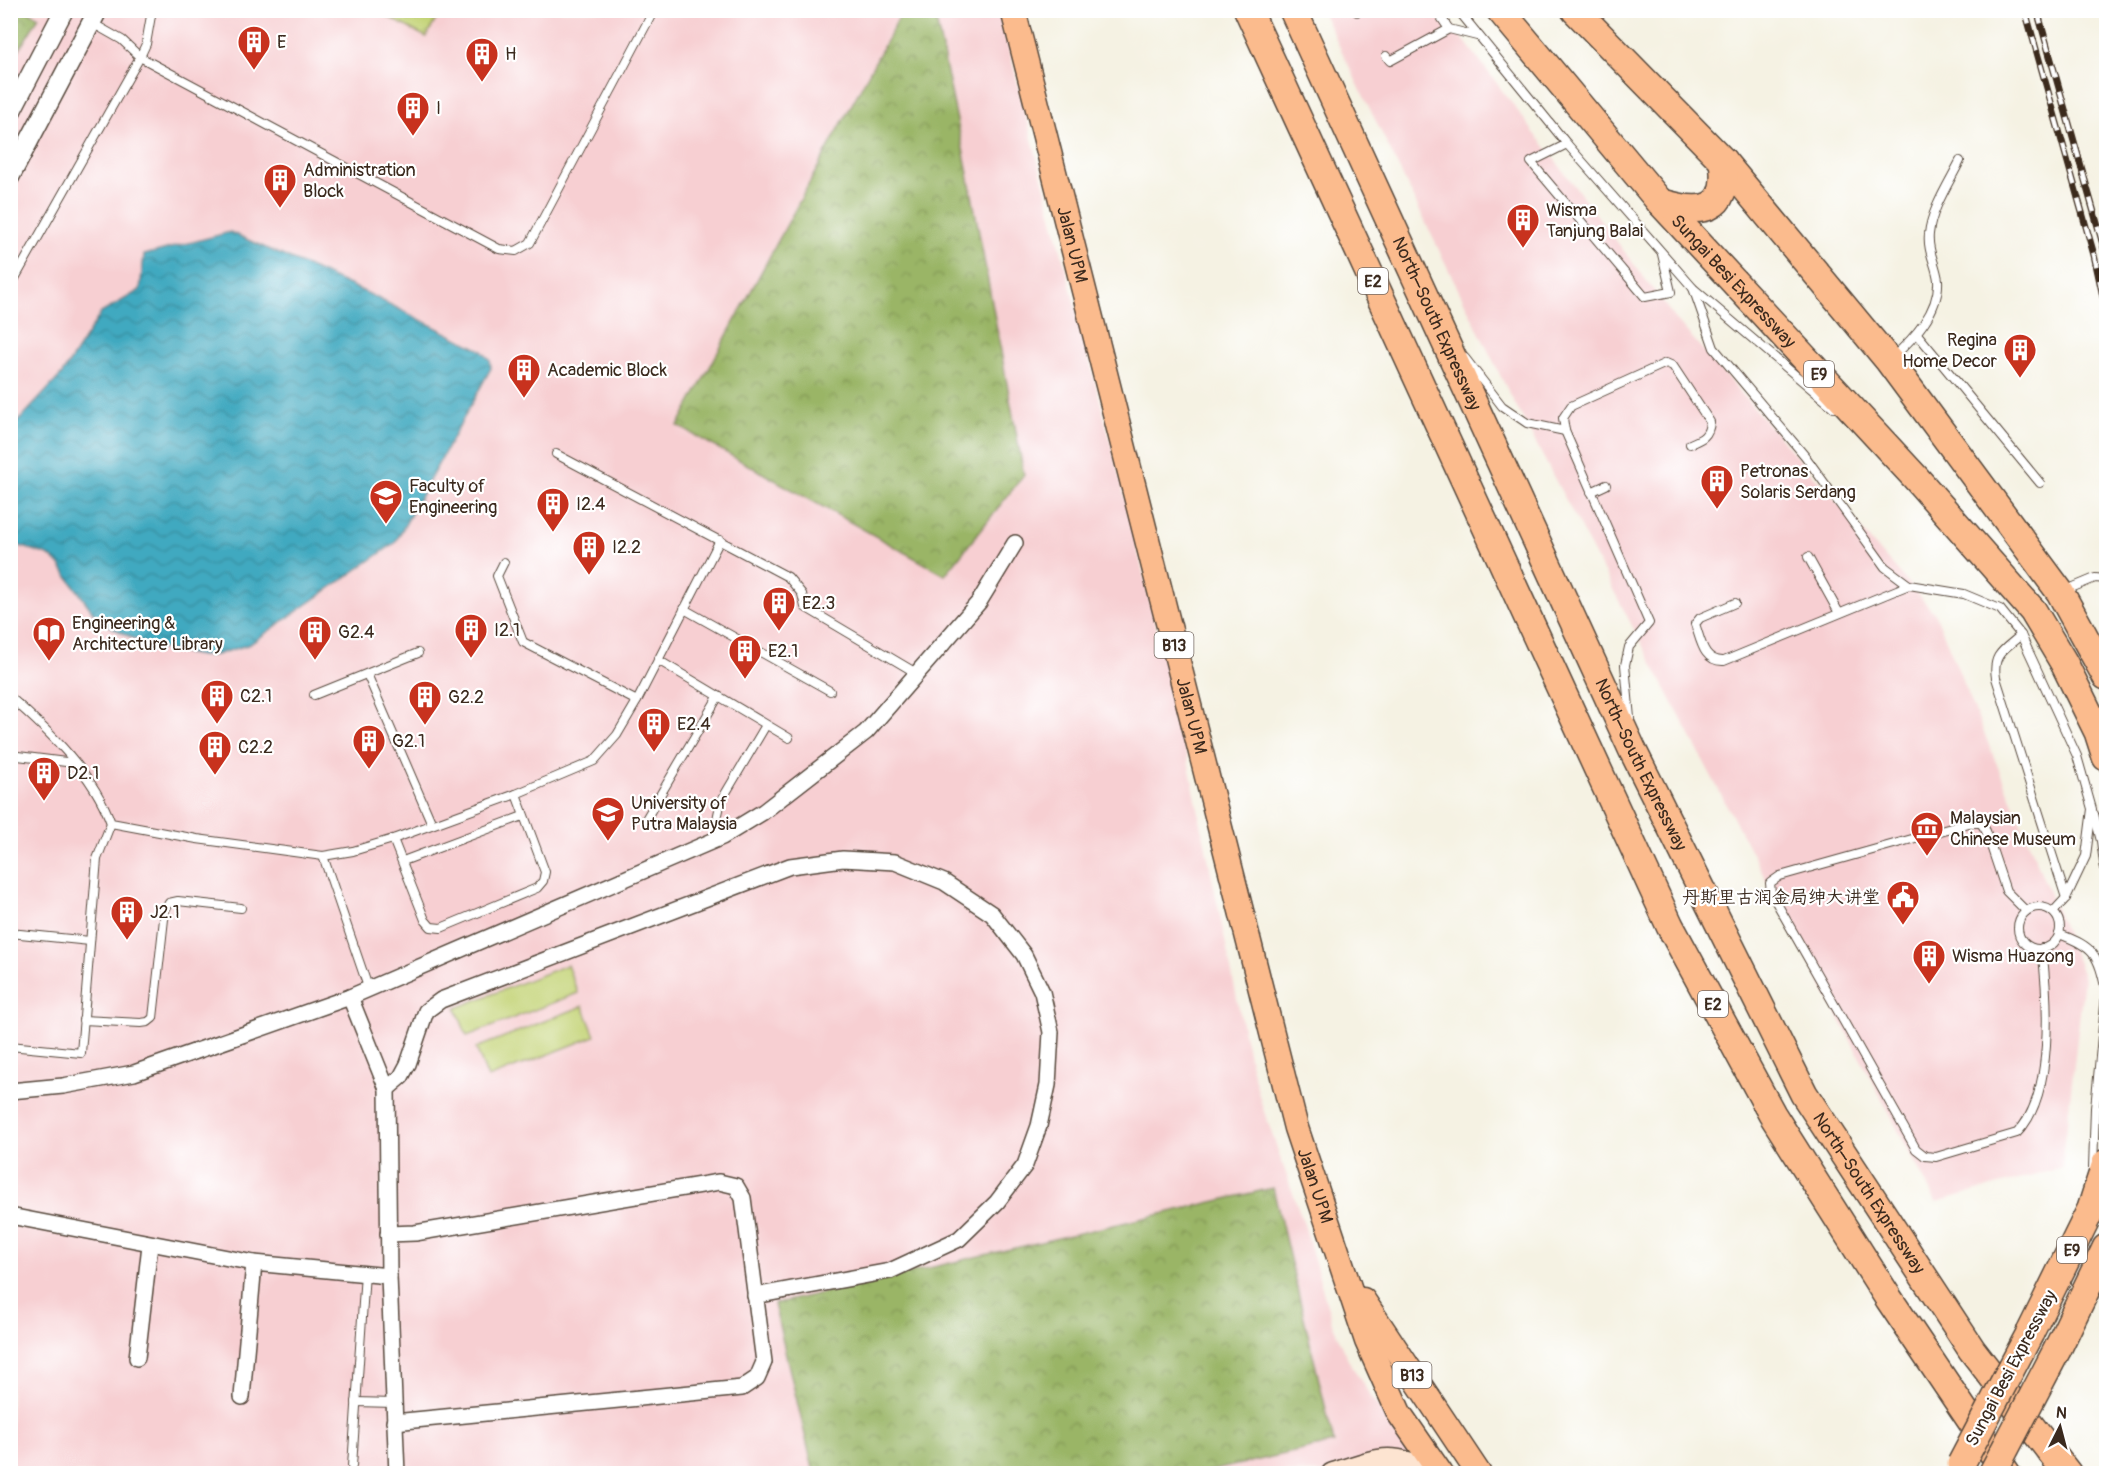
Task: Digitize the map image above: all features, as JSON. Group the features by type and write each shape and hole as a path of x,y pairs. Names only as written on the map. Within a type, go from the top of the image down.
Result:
{"highway":[{"name":"North–South Expressway","path":"1293,10 1633,751 1804,1094 1972,1350 2068,1473"},
{"name":"Sungai Besi Expressway","path":"1500,10 1660,202 1915,477 2033,611 2064,663 2098,732 2106,757"},
{"path":"1575,10 1722,160 1888,361 2060,592 2106,676"},
{"name":"E2","path":"1247,19 1270,59 1670,926 1772,1114 1889,1299 2007,1473"},
{"path":"1660,202 1686,211 1703,210 1714,204 1725,176 1722,160"},
{"name":"Sungai Besi Expressway","path":"1959,1469 2091,1209 2106,1163"},
{"name":"Sungai Besi Expressway","path":"1992,1473 2058,1348 2106,1248"}],"main road":[{"name":"Jalan UPM","path":"1013,10 1296,1128 1347,1275 1367,1341 1399,1413 1441,1473"},
{"name":"Jalan UPM","path":"1347,1275 1479,1473"},
{"path":"1332,1473 1378,1459 1411,1461 1436,1473"}],"street":[{"path":"10,114 64,10"},
{"path":"10,177 95,17 70,10"},
{"path":"10,1091 63,1086 134,1073 350,997 722,837 763,812 866,732 979,602 1015,543"},
{"path":"387,1089 400,1077 408,1064 426,1011 441,1000 790,866 843,859 895,862 944,882 993,914 1024,955 1042,992 1051,1032 1048,1084 1039,1126 1025,1165 997,1202 959,1239 890,1271 755,1296"},
{"path":"350,997 387,1089 389,1276 397,1473"},
{"path":"388,1234 415,1233 719,1182 736,1186 742,1198 764,1362 757,1378 742,1388 394,1422"},
{"path":"10,1215 150,1245 254,1263 389,1276"},
{"path":"137,1358 150,1245"},
{"path":"242,1397 254,1263"}],"lane":[{"path":"10,287 140,57 146,44 152,10"},
{"path":"95,17 140,57 499,249 516,251 530,243 654,10"},
{"path":"1436,10 1449,29 1477,36"},
{"path":"1458,10 1567,144 1693,288 1844,417"},
{"path":"1386,56 1390,61 1449,29"},
{"path":"1567,144 1531,162 1645,297 1671,292 1662,252"},
{"path":"1888,361 1918,335 1934,301 1938,281 1929,249 1929,234 1960,161"},
{"path":"1693,288 1714,348 1805,456 1885,567 1909,585 1964,594 2000,609 2021,635 2077,756 2102,841 2106,877"},
{"path":"1435,319 1502,406 1527,423 1565,431"},
{"path":"1918,335 2040,483"},
{"path":"1633,751 1624,665 1629,647 1649,623 1565,431 1563,418 1571,406 1666,363 1674,366 1710,422 1709,431 1704,438 1690,444"},
{"path":"1853,424 1915,477"},
{"path":"556,454 789,577 802,594 805,607 918,674"},
{"path":"1591,492 1606,485"},
{"path":"111,823 197,839 323,856 353,851 393,839 516,794 594,761 617,735 637,701 720,540"},
{"path":"1808,557 1839,613"},
{"path":"504,562 498,576 523,642 637,701"},
{"path":"2060,592 2095,578 2106,579"},
{"path":"1735,603 1700,618 1695,624 1708,657 1714,661 1724,661 1909,585"},
{"path":"684,609 830,691"},
{"path":"2021,635 1994,663 1996,678 2066,898"},
{"path":"314,695 418,653"},
{"path":"658,660 789,738"},
{"path":"367,674 432,824"},
{"path":"10,697 44,728 74,763 99,798 111,823 97,859 81,1053 10,1046"},
{"path":"646,819 718,697"},
{"path":"722,837 717,819 721,801 766,725"},
{"path":"10,755 74,763"},
{"path":"393,839 425,920 431,927 441,928 537,888 543,881 545,872 516,794"},
{"path":"2053,912 2066,898 2086,856 2092,809"},
{"path":"403,861 523,816"},
{"path":"2026,911 2006,891 1986,831 1981,823 1969,823 1780,876 1770,883 1771,893 1890,1104 1916,1149 1925,1156 1936,1157 2017,1133 2024,1126 2043,1072 2048,1027 2042,948"},
{"path":"323,856 369,990"},
{"path":"83,1020 141,1023 153,1018 165,910 169,903 178,901 241,908"},
{"path":"2038,907 2053,912 2060,926 2059,934 2049,947 2028,945 2019,935 2019,922 2026,911 2038,907"},
{"path":"10,933 90,942"},
{"path":"2059,934 2091,949 2101,969 2106,993 2095,1108 2091,1209"},
{"path":"352,1466 365,1274"},
{"path":"356,1402 394,1403"}],"shaded area":[{"name":"University of Putra Malaysia","path":"11,11 999,11 1118,470 1183,736 1250,1062 1262,1106 1305,1227 1332,1323 1349,1361 1371,1397 1429,1473 11,1473"},
{"path":"1322,11 1442,11 1674,317 1936,615 2084,978 2062,1168 1936,1202 1503,381"}],"green space":[{"path":"11,10 28,11 39,17 11,63"},
{"path":"903,10 934,11 967,168 1024,475 945,575 678,426"},
{"path":"377,11 441,11 426,37"},
{"path":"567,965 578,993 467,1036 456,1008"},
{"path":"583,1006 595,1036 488,1078 476,1048"},
{"path":"1273,1188 1334,1443 1201,1473 814,1473 774,1304"}],"water":[{"path":"230,232 367,293 481,350 490,360 491,368 395,543 250,644 216,655 201,656 157,648 104,623 92,611 59,564 48,555 11,543 11,429 62,374 101,313 140,290 144,255"}],"railway":[{"path":"2025,10 2094,255 2106,310"},
{"path":"2037,10 2106,255"},
{"path":"2103,10 2106,24"}],"place":[{"name":"E","path":"254,71"},
{"name":"H","path":"482,83"},
{"name":"I","path":"413,137"},
{"name":"Administration Block","path":"280,209"},
{"name":"Wisma Tanjung Balai","path":"1523,249"},
{"name":"Regina Home Decor","path":"2020,379"},
{"name":"Academic Block","path":"524,399"},
{"name":"Petronas Solaris Serdang","path":"1717,510"},
{"name":"Faculty of Engineering","path":"386,525"},
{"name":"I2.4","path":"553,533"},
{"name":"I2.2","path":"589,576"},
{"name":"E2.3","path":"779,632"},
{"name":"I2.1","path":"471,659"},
{"name":"G2.4","path":"315,661"},
{"name":"Engineering & Architecture Library","path":"49,662"},
{"name":"E2.1","path":"745,680"},
{"name":"C2.1","path":"217,725"},
{"name":"G2.2","path":"425,726"},
{"name":"E2.4","path":"654,753"},
{"name":"G2.1","path":"369,770"},
{"name":"C2.2","path":"215,776"},
{"name":"D2.1","path":"44,802"},
{"name":"University of Putra Malaysia","path":"608,842"},
{"name":"Malaysian Chinese Museum","path":"1927,857"},
{"name":"丹斯里古润金局绅大讲堂","path":"1903,926"},
{"name":"J2.1","path":"127,941"},
{"name":"Wisma Huazong","path":"1929,985"}]}
